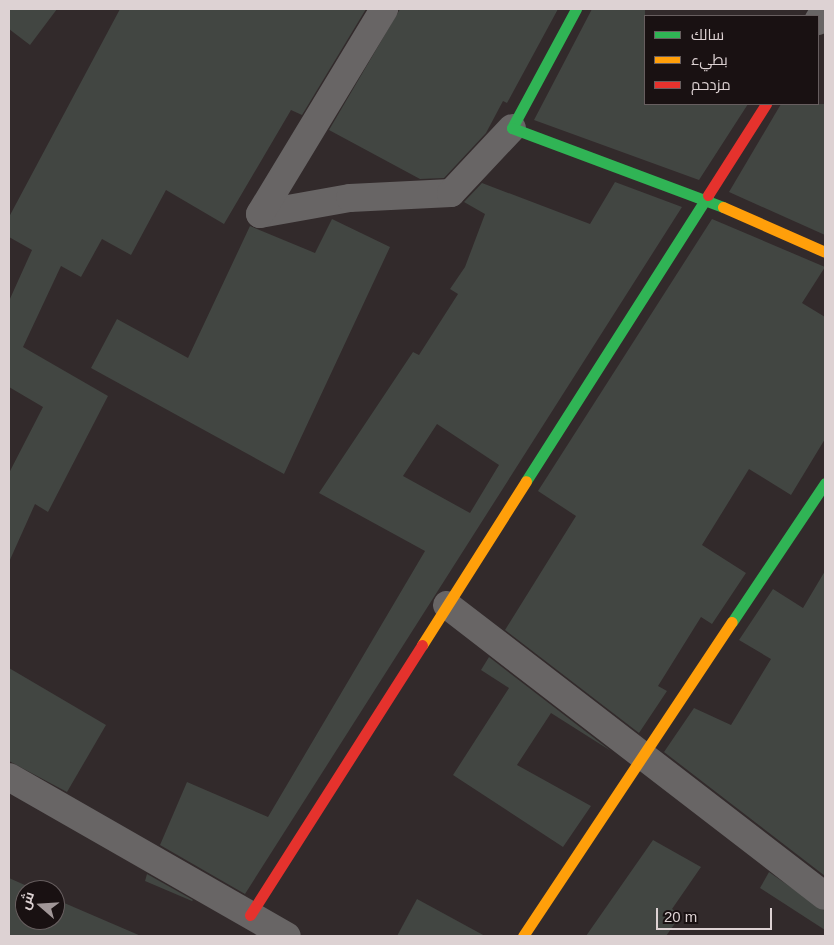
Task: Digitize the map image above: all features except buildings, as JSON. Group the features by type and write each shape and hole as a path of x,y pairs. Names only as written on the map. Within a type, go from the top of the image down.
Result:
{"street":[{"path":"384,9 260,214 350,198 452,193 512,128 576,9"},
{"path":"250,915 765,105"},
{"path":"512,128 706,199 825,252"},
{"path":"523,936 643,760 825,483"},
{"path":"447,606 643,760 825,896"},
{"path":"9,776 287,936"}],"traffic: fast":[{"path":"576,9 512,128 723,207"},
{"path":"526,481 708,195"},
{"path":"732,622 825,483"}],"traffic: slow":[{"path":"723,207 825,252"},
{"path":"422,645 526,481"},
{"path":"523,936 732,622"}],"traffic: jam":[{"path":"708,195 765,105"},
{"path":"250,915 422,645"}]}
